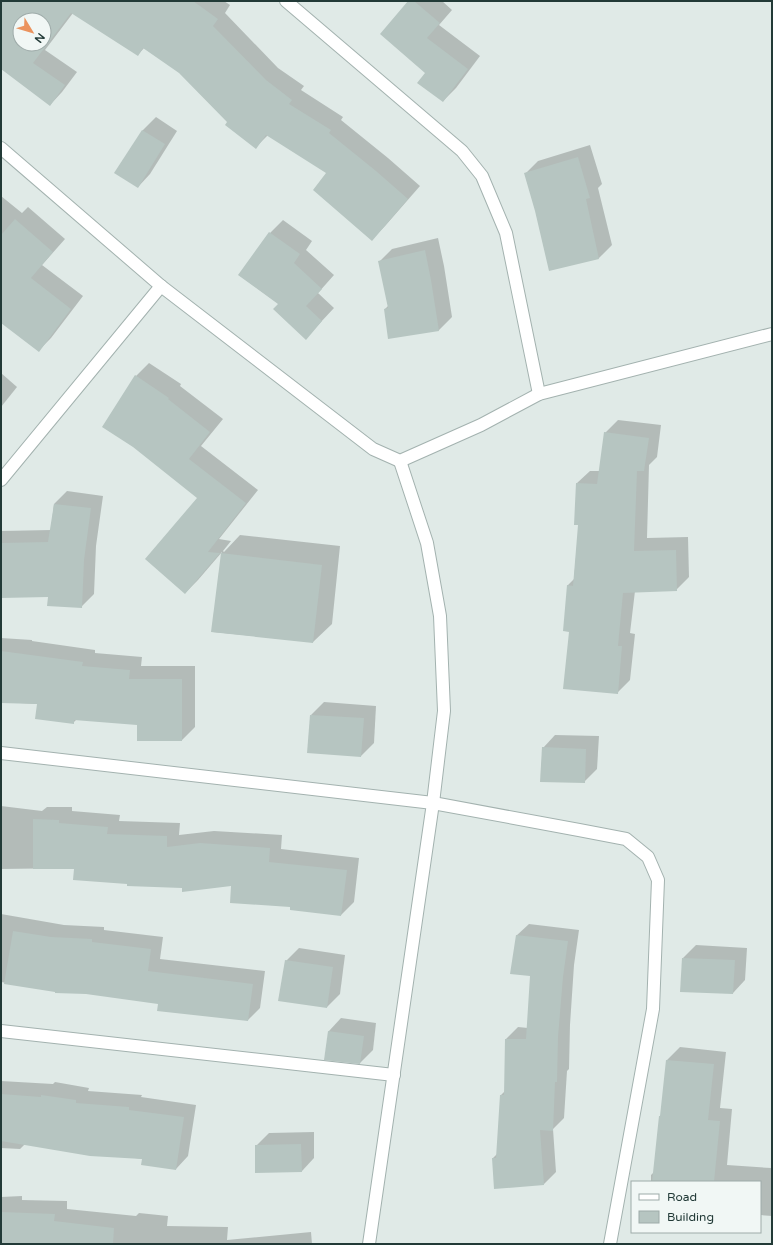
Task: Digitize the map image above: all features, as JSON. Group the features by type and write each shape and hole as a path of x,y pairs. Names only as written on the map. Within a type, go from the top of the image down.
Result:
{"street":[{"path":"286,1 462,151 482,176 506,233 540,394"},
{"path":"1,148 161,286 373,449 400,461 427,543 440,616 444,711 433,803 369,1244"},
{"path":"1,480 161,286"},
{"path":"400,461 481,425 540,394 772,334"},
{"path":"1,753 433,803 626,840 648,857 658,880 653,1009 610,1244"},
{"path":"1,1031 394,1075"}],"building":[{"path":"1,1 193,1 218,19 213,26 266,80 292,100 289,104 331,130 329,133 408,199 372,241 313,190 326,173 266,135 256,149 225,125 227,122 179,73 143,48 138,56 71,13 52,38 52,12 12,12 12,52 41,52 33,63 65,85 50,106 1,69"},
{"path":"408,1 414,1 440,23 427,38 468,69 443,102 417,83 425,73 380,34"},
{"path":"142,130 165,144 138,188 114,173"},
{"path":"578,157 590,198 586,199 599,259 549,271 535,211 524,173"},
{"path":"15,219 53,252 31,278 71,309 39,352 1,323 1,235"},
{"path":"269,232 300,254 294,263 322,289 306,306 322,321 306,340 273,309 278,304 238,275"},
{"path":"425,250 439,331 388,339 384,309 388,308 378,261"},
{"path":"135,375 169,398 168,399 210,432 189,459 246,503 208,552 220,553 185,594 145,559 197,498 133,447 102,427"},
{"path":"604,432 649,438 644,471 637,471 634,551 676,550 677,591 623,593 618,646 622,646 618,694 563,689 569,632 563,631 567,585 573,586 578,525 574,525 576,483 597,484"},
{"path":"54,504 91,508 84,560 82,608 47,606 48,597 1,598 1,543 48,542"},
{"path":"221,553 322,565 313,643 211,632"},
{"path":"1,651 83,662 82,666 130,670 129,679 182,679 182,741 137,741 137,725 74,720 74,724 35,719 37,704 1,703"},
{"path":"310,715 364,718 361,757 307,753"},
{"path":"542,747 586,749 585,783 540,782"},
{"path":"33,819 59,820 59,823 108,827 107,834 167,836 167,847 200,843 270,848 269,862 347,870 341,916 290,910 290,907 230,903 231,886 182,892 182,888 127,886 127,884 73,880 74,869 33,869"},
{"path":"13,931 51,937 92,939 92,942 151,949 148,971 253,984 248,1021 157,1011 158,1004 86,994 55,993 4,984"},
{"path":"516,935 568,941 563,977 558,1037 557,1082 555,1082 553,1131 540,1130 544,1185 494,1189 492,1158 496,1158 500,1095 504,1095 505,1039 526,1039 530,976 510,974"},
{"path":"682,958 735,960 733,994 680,992"},
{"path":"285,960 333,967 327,1008 278,1001"},
{"path":"328,1031 364,1036 360,1064 324,1060"},
{"path":"666,1060 714,1064 708,1120 720,1121 714,1181 652,1181"},
{"path":"1,1094 41,1097 41,1095 76,1100 76,1103 129,1107 129,1110 184,1117 176,1170 141,1165 142,1159 90,1156 1,1141"},
{"path":"301,1144 302,1172 255,1173 255,1145"},
{"path":"1,1212 55,1214 54,1221 114,1228 113,1244 1,1244"}]}
